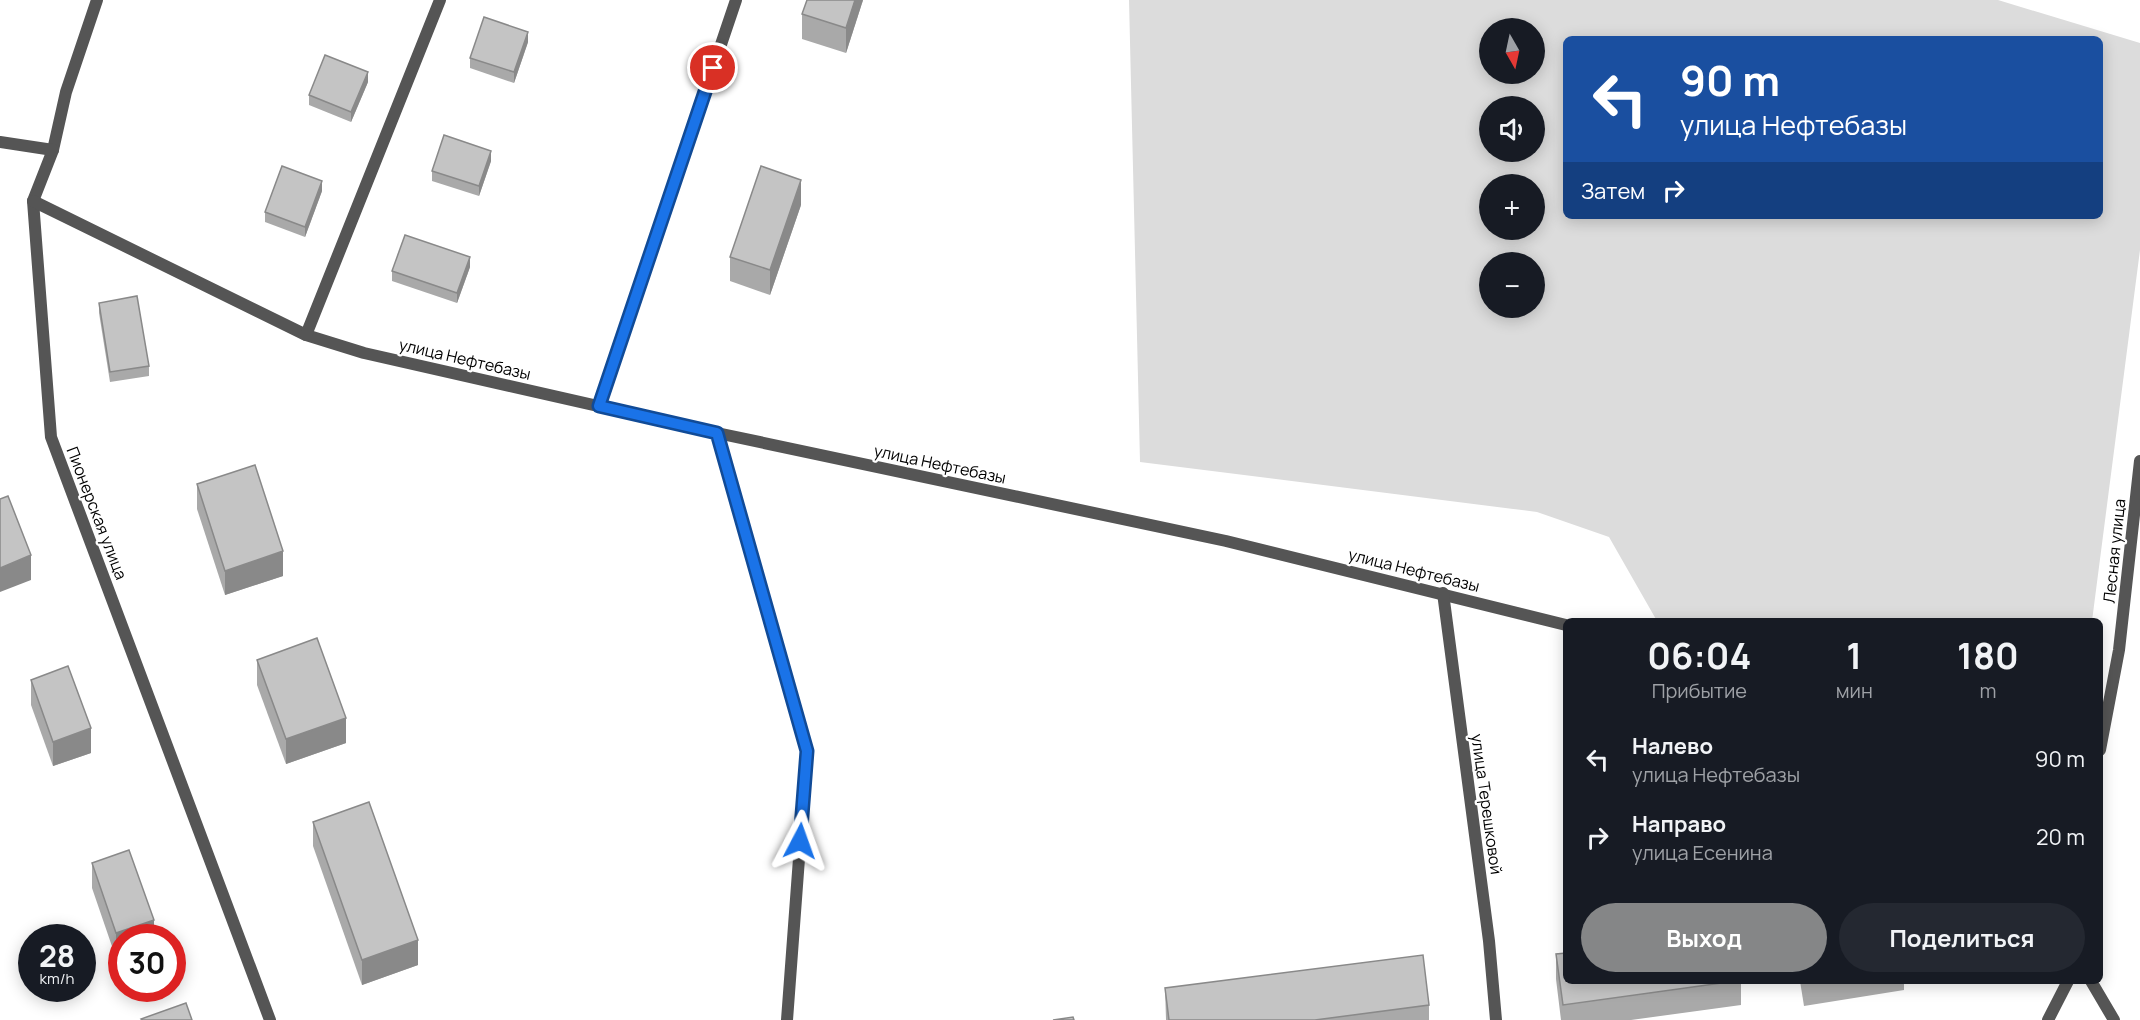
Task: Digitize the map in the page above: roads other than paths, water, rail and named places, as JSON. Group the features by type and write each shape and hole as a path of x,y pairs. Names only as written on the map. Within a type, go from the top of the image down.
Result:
{"street":[{"name":"Пионерская улица","path":"97,0 66,92 53,150 33,201 51,437 270,1020"},
{"path":"306,335 440,0"},
{"path":"599,406 736,0"},
{"path":"0,142 53,150"},
{"name":"улица Нефтебазы","path":"33,201 306,335 364,353 717,433 1226,541 1563,624"},
{"path":"717,433 807,751 787,1020"},
{"name":"Лесная улица","path":"2103,734 2119,650 2140,461"},
{"name":"улица Терешковой","path":"1443,593 1489,941 1496,1020"},
{"path":"2048,1020 2066,984"},
{"path":"2093,984 2114,1020"}]}
